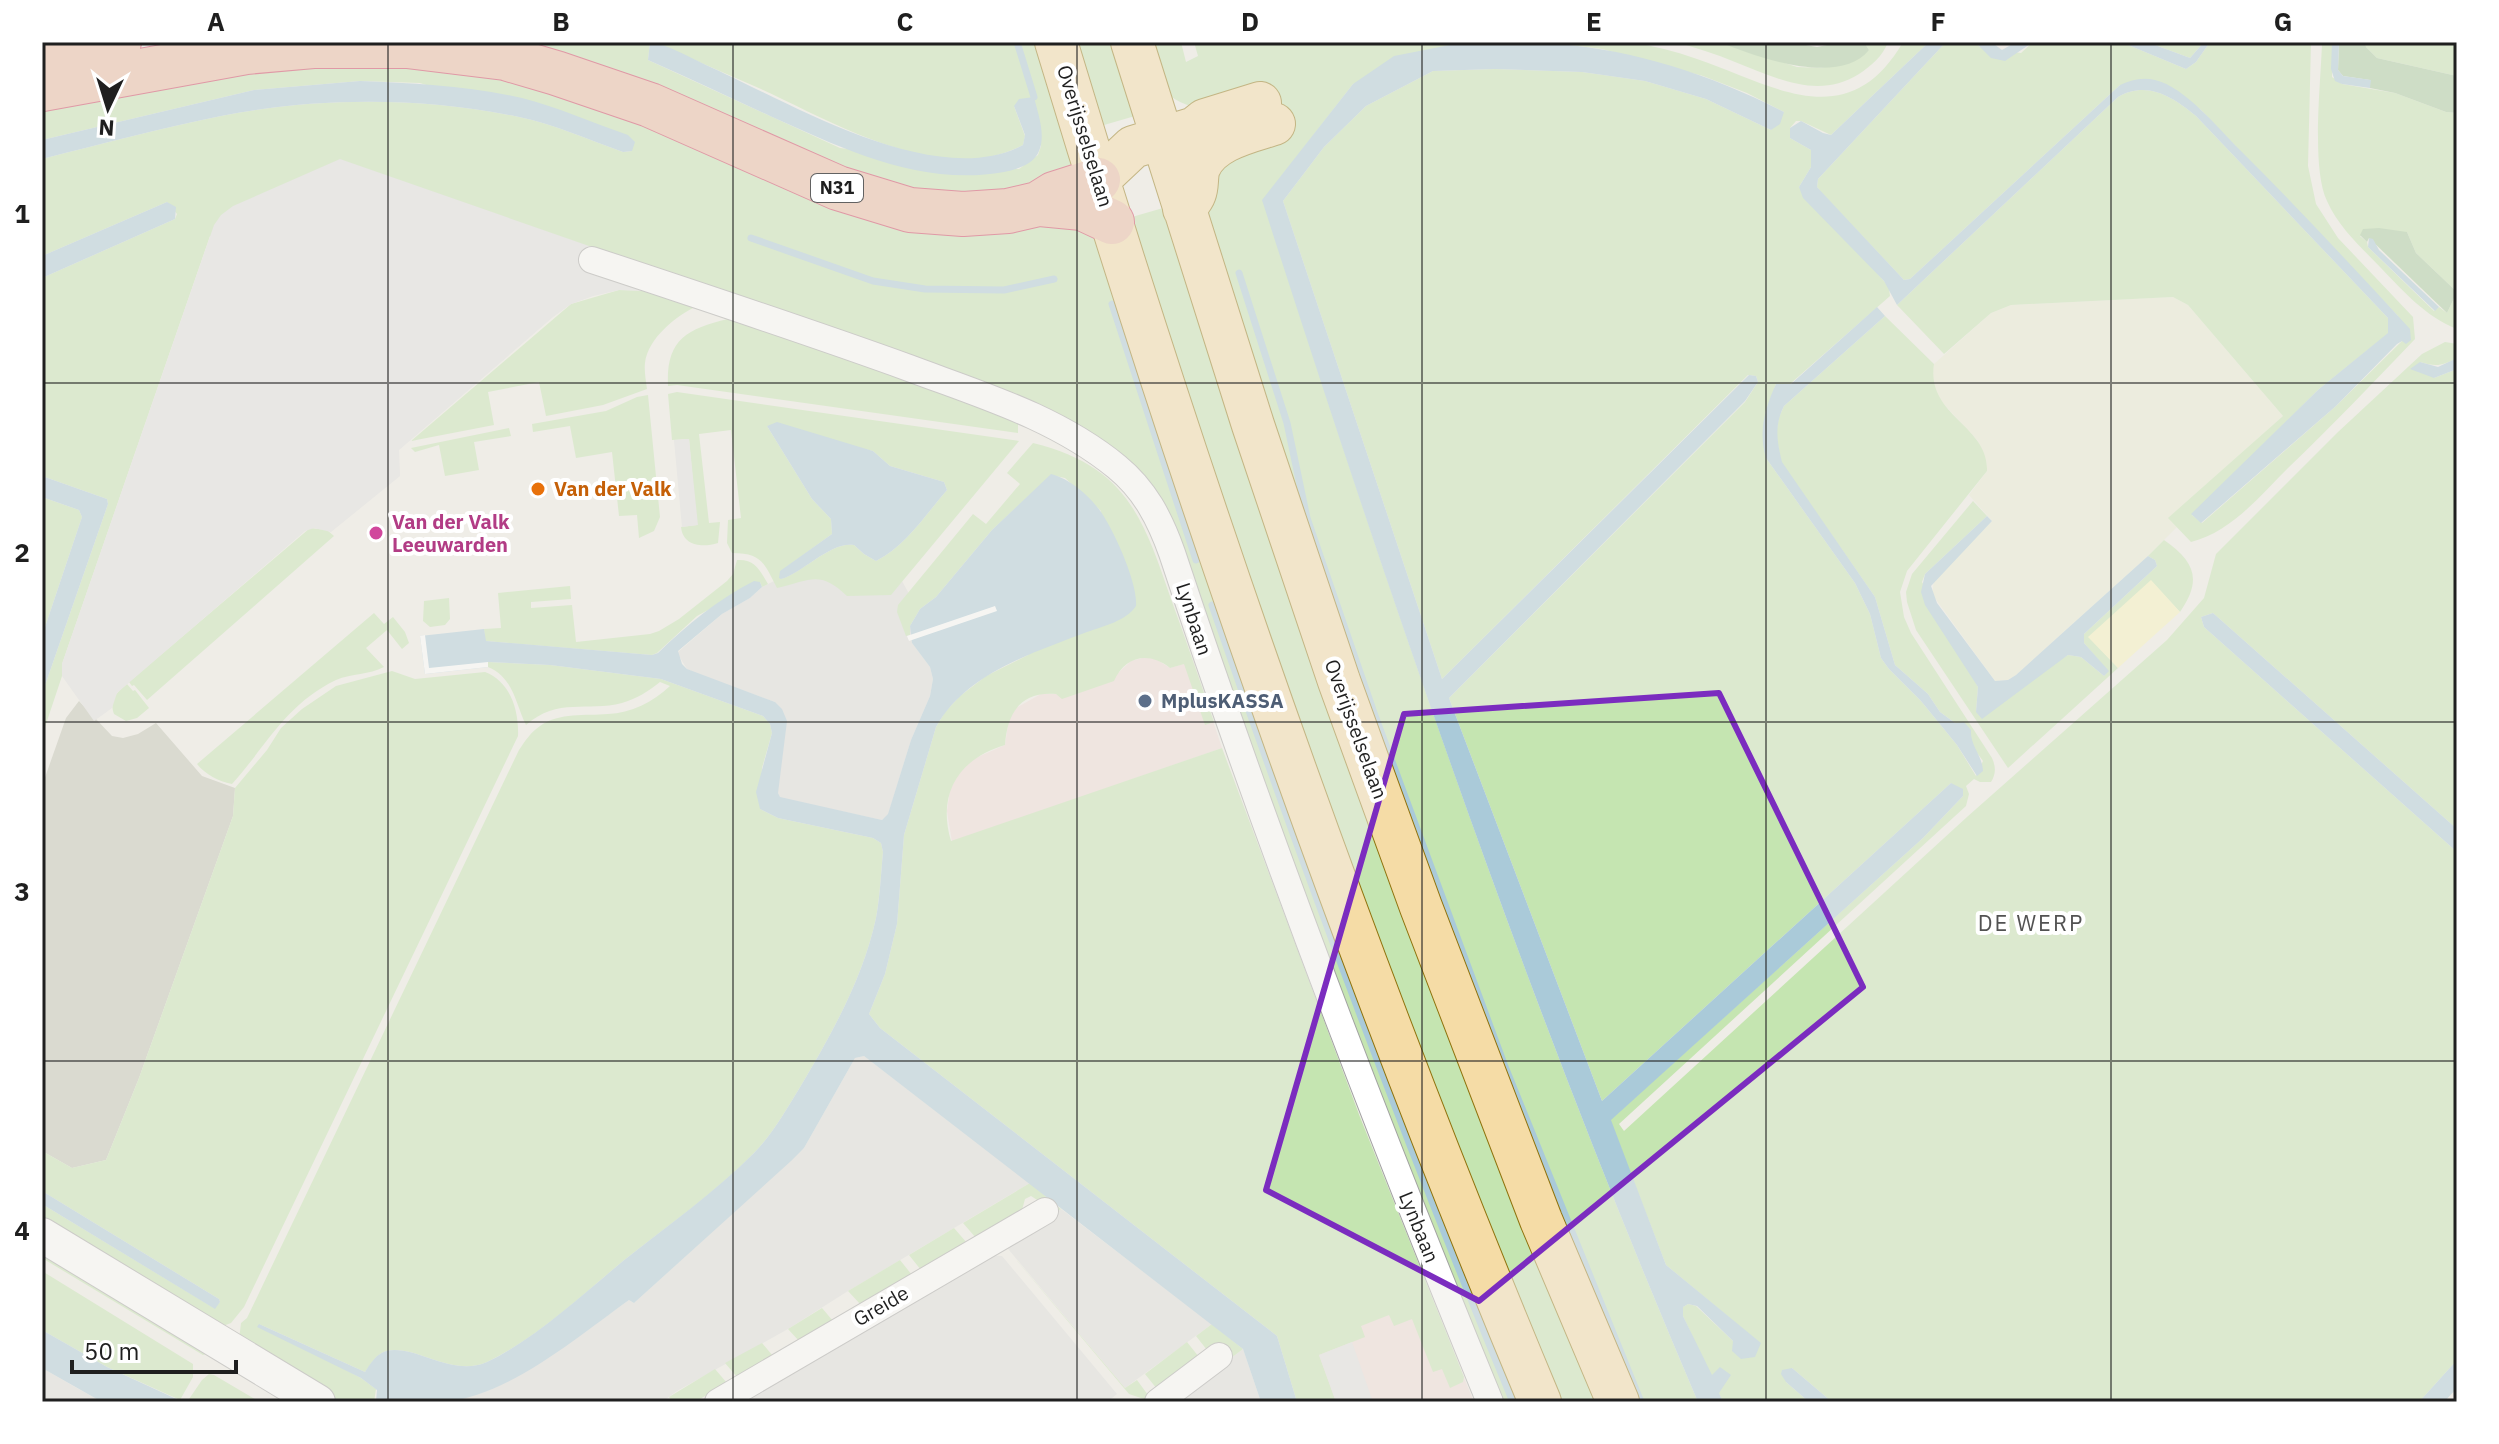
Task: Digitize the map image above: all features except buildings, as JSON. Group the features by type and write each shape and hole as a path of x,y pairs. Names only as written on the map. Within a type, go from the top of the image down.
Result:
{"highway":[{"path":"42,62 119,42"},
{"name":"N31","path":"42,89 204,58 270,49 338,45 448,49 523,63 650,105 838,188 884,204 936,213 976,214 1038,204 1082,208 1112,222"},
{"name":"N31","path":"1038,204 1054,194 1139,160"}],"main road":[{"name":"Overijsselselaan","path":"1056,42 1077,112 1139,160 1184,209 1339,681 1541,1220 1618,1402"},
{"name":"Overijsselselaan","path":"1132,42 1148,91 1139,160 1112,222 1269,699 1344,909 1476,1248 1540,1402"},
{"path":"1148,91 1164,106 1217,129"},
{"path":"1139,160 1217,129 1271,112"},
{"path":"1184,209 1196,191 1198,171 1217,129"}],"street":[{"name":"Lynbaan","path":"592,260 781,321 1038,416 1097,451 1120,469 1146,498 1164,530 1308,942 1411,1209 1490,1402"},
{"name":"Greide","path":"718,1402 1045,1211"},
{"path":"42,1235 318,1402"},
{"path":"1158,1402 1219,1356"}],"highlighted area":[{"path":"1719,693 1863,987 1479,1301 1266,1190 1404,714"}],"shaded area":[{"path":"340,159 658,270 649,291 619,290 593,296 571,304 553,317 399,450 400,476 331,532 314,528 305,531 117,693 112,708 94,721 62,676 62,664 214,225 233,206"},
{"path":"2173,297 2188,305 2283,416 2169,518 2177,527 2148,556 2016,675 2008,680 1995,681 1932,594 1934,580 1992,521 1969,495 1987,471 1978,441 1938,398 1932,379 1934,364 1991,313 2011,305"},
{"path":"689,439 698,525 682,527 674,440"},
{"path":"821,558 902,581 908,592 912,643 930,667 933,679 930,696 911,740 888,815 882,820 780,798 775,702 687,669 678,652 722,614 750,598 762,587"},
{"path":"1154,658 1170,668 1193,661 1222,748 952,842 947,811 950,790 958,774 971,760 1005,745 1009,718 1016,708 1041,694 1061,697 1118,673 1131,661"},
{"path":"79,701 112,736 123,738 138,734 156,723 202,776 235,788 233,816 139,1078 106,1160 72,1168 42,1151 42,786 66,718"},
{"path":"864,1056 1030,1183 662,1402 445,1402 468,1397 556,1352 629,1300 634,1303 804,1148 855,1058"},
{"path":"1061,1209 1212,1324 1125,1388 1004,1244"},
{"path":"985,1255 1002,1256 1117,1394 1107,1402 735,1402"},
{"path":"1426,1286 1474,1402 1330,1402 1313,1337"},
{"path":"1352,1342 1373,1402 1336,1402 1319,1355"},
{"path":"1243,1349 1261,1402 1171,1402 1231,1358"},
{"path":"42,1368 75,1387 102,1402 42,1402"}],"green space":[{"path":"423,42 650,42 648,60 840,148 1019,169 1038,155 1041,146 1014,106 1025,136 1023,145 992,156 959,159 924,155 855,133 654,42 1042,42 1085,176 940,201"},
{"path":"1078,42 1119,42 1142,114 1104,125"},
{"path":"1144,42 1181,42 1186,62 1198,56 1194,42 1631,42 1689,56 1781,90 1808,96 1834,96 1858,88 1881,71 1903,42 1929,42 1831,135 1801,121 1796,121 1790,128 1790,138 1811,150 1811,167 1799,187 1884,281 1890,296 1790,384 1776,384 1765,413 1766,458 1855,583 1870,614 1881,658 1957,745 1976,776 1983,761 1955,723 1940,712 1928,694 1895,665 1875,597 1781,462 1776,434 1784,406 1885,316 1934,364 1934,382 1939,396 1978,442 1985,455 1987,471 1907,571 1900,592 1904,617 1911,633 1992,758 1994,776 1991,782 1974,779 1966,786 1969,794 1966,806 1619,1124 1624,1131 1967,817 2167,640 2204,598 2216,554 2338,432 2422,354 2445,342 2457,344 2457,358 2452,361 2439,365 2420,362 2434,378 2457,369 2457,829 2213,613 2201,617 2204,627 2457,852 2457,1360 2419,1402 1832,1402 1792,1368 1786,1382 1809,1402 1723,1402 1683,1316 1683,1307 1688,1304 1696,1306 1733,1341 1760,1343 1666,1265 1610,1120 1923,838 1963,796 1951,783 1602,1101 1449,698 1745,402 1758,382 1756,376 1748,375 1442,679 1283,201 1324,147 1366,106 1433,71 1495,69 1582,72 1645,81 1706,99 1771,130 1784,112 1703,76 1602,49 1555,43 1460,43 1353,84 1263,200 1362,504 1466,806 1577,1106 1698,1402 1628,1402 1555,1223 1287,483 1271,409 1204,202 1193,107 1164,90 1155,75"},
{"path":"1676,42 1720,42 1797,67 1822,68 1869,50 1864,42 1888,42 1876,60 1859,74 1844,82 1813,86 1781,80"},
{"path":"1720,42 1789,42 1817,47 1864,42 1869,50 1856,61 1818,68 1775,61"},
{"path":"1946,42 1975,42 1980,47 2021,53 2033,42 2121,42 2186,69 2196,62 2210,42 2311,42 2308,166 2316,204 2338,238 2413,317 2415,339 2256,501 2219,530 2191,542 2168,518 2283,416 2188,305 2173,297 2011,305 1991,313 1944,354 1897,305 2118,97 2139,90 2169,97 2196,116 2388,318 2389,333 2319,389 2192,515 2202,523 2336,406 2402,341 2398,316 2201,110 2174,89 2120,85 1910,279 1904,280 1821,192 1817,187 1818,179"},
{"path":"2147,42 2204,42 2190,58"},
{"path":"2322,42 2332,42 2332,77 2342,84 2395,93 2446,112 2457,113 2457,292 2457,329 2435,318 2407,295 2351,237 2327,201 2319,168 2318,147","holes":["2407,232 2416,253 2457,292 2447,313 2439,307 2434,311 2360,236"]},
{"path":"2339,42 2365,42 2377,58 2457,76 2457,113 2370,88 2370,80 2343,76 2338,70"},
{"path":"2365,42 2457,42 2457,76 2377,58"},
{"path":"472,60 730,154 1091,222 1199,528 1206,580 1232,624 1527,1402 1504,1402 1422,1206 1136,471 658,270 210,236 62,664 62,676 42,736 42,694 108,504 107,499 42,476 42,278 175,219 177,214 167,202 42,256 42,159 221,116 295,105 370,102 482,110 532,120 623,152 632,151 420,83 360,81 254,90 42,140 42,96 146,75"},
{"path":"1170,206 1603,1402 1551,1402 1370,942 1125,219"},
{"path":"2363,229 2407,232 2416,253 2457,292 2447,313 2369,238 2367,242 2360,235"},
{"path":"619,290 649,291 697,306 672,322 651,345 645,363 647,389 603,405 546,416 539,382 488,392 494,425 411,441 571,304"},
{"path":"728,319 746,321 1018,422 1018,433 668,386 670,358 681,339 700,327"},
{"path":"677,392 1019,441 891,595 847,596 829,583 815,579 777,588 761,561 750,555 732,553 727,543 728,520 741,518 731,430 699,434 709,523 720,522 718,543 694,544 685,538 681,527 697,525 689,439 672,440 668,394","holes":["767,426 873,451 890,466 944,482 947,490 906,538 876,561 854,545 845,545 781,579 781,571 832,534 831,519 812,499"]},
{"path":"648,395 660,517 654,531 639,538 637,515 619,516 612,452 576,458 570,426 533,432 532,424 606,411"},
{"path":"509,428 511,436 474,442 479,470 445,476 439,445 415,452 411,448"},
{"path":"1033,443 1090,466 1110,481 1140,520 1161,570 1214,722 1205,725 1184,664 1170,668 1154,659 1131,661 1114,681 1062,699 1056,694 1033,696 1013,714 1005,745 975,759 955,781 947,808 951,841 1222,748 1360,1117 1464,1377 1463,1382 1450,1388 1442,1369 1433,1372 1412,1319 1394,1326 1389,1315 1361,1326 1365,1337 1319,1355 1336,1402 1297,1402 1277,1336 880,1028 869,1014 885,974 897,924 904,835 936,727 960,696 986,676 1028,655 1101,511 1065,478 1051,475 992,530 936,597 920,609 910,626 910,635 906,636 897,612 898,605 973,514 986,524 1020,484 1007,473"},
{"path":"42,497 79,510 82,517 42,636"},
{"path":"1973,501 1987,516 1925,574 1922,582 1978,687 1976,712 2068,655 2081,657 2104,676 2108,671 2084,643 2084,634 2157,566 2155,560 2148,556 2164,540 2182,555 2192,572 2191,590 2180,612 2151,581 2089,637 2118,668 2008,768 1916,630 1907,602 1906,592 1912,574"},
{"path":"310,528 327,530 334,536 147,700 132,686 129,682"},
{"path":"737,560 752,563 768,584 762,587 760,582 697,616 652,655 485,641 484,629 501,628 498,593 570,586 571,599 531,602 531,608 572,605 576,642 650,634 679,619 727,581 733,574"},
{"path":"449,598 450,619 445,625 430,627 423,621 424,601"},
{"path":"374,613 384,624 393,617 409,643 402,649 387,630 366,648 384,667 336,680 304,701 278,726 232,784 213,777 197,764"},
{"path":"488,662 550,665 661,679 763,716 770,724 772,733 762,768 760,809 778,818 873,838 881,843 883,852 876,918 863,963 834,1027 789,1105 761,1146 707,1196 523,1341 474,1366 448,1364 410,1352 386,1351 365,1372 259,1324 376,1389 374,1402 340,1402 239,1340 241,1323 247,1318 521,747 534,731 548,722 564,717 633,709 649,702 670,686 660,682 622,703 561,708 538,716 526,725 509,684 488,667"},
{"path":"392,671 415,679 485,672 501,683 512,698 518,736 244,1307 231,1323 223,1326 42,1223 42,1204 214,1308 220,1302 42,1191 42,1151 72,1168 106,1160 139,1078 233,816 235,788 281,728 302,709 336,686"},
{"path":"127,684 149,708 137,718 126,721 114,714 112,705"},
{"path":"1030,1183 1061,1209 1056,1212 1031,1196 1025,1199 1022,1210 976,1238 963,1223"},
{"path":"954,1228 967,1243 921,1270 909,1255"},
{"path":"1003,1244 1125,1388 1137,1380 1148,1395 1147,1400 1129,1394"},
{"path":"42,1248 206,1354 42,1258"},
{"path":"900,1260 912,1275 861,1305 848,1291"},
{"path":"42,1271 193,1364 193,1377 180,1400 107,1367 42,1330"},
{"path":"822,1308 833,1321 799,1341 788,1329"},
{"path":"1212,1324 1243,1349 1231,1358 1207,1350 1196,1336"},
{"path":"1187,1342 1199,1357 1157,1389 1145,1374"},
{"path":"762,1343 773,1356 737,1377 725,1363"},
{"path":"715,1369 727,1383 695,1402 673,1402 669,1397"},
{"path":"209,1374 214,1375 260,1402 187,1402"}],"sand":[{"path":"2151,580 2180,612 2118,668 2088,637"}],"water":[{"path":"650,42 679,52 863,136 906,150 948,158 988,157 1023,145 1025,135 1014,106 1019,99 1034,97 1041,124 1041,144 1037,156 1029,163 1004,172 973,175 913,170 826,141 648,60"},
{"path":"1929,42 1946,42 1818,179 1817,187 1904,280 1910,279 2120,85 2150,79 2178,91 2211,120 2410,329 2411,340 2406,344 2402,341 2397,344 2336,406 2201,523 2191,514 2319,389 2388,333 2388,318 2196,116 2169,97 2139,90 2118,97 1897,305 1884,281 1803,198 1799,187 1811,167 1811,150 1790,138 1790,128 1801,121 1831,135"},
{"path":"1975,42 1991,42 2002,50 2016,42 2033,42 2005,61 1991,58"},
{"path":"2121,42 2147,42 2190,58 2204,42 2210,42 2196,62 2186,69"},
{"path":"2332,42 2339,42 2338,70 2343,76 2371,80 2370,88 2335,81 2331,69"},
{"path":"1460,43 1545,43 1616,52 1702,76 1784,112 1780,124 1771,130 1706,99 1645,81 1582,72 1495,69 1433,71 1366,106 1324,147 1283,201 1442,679 1749,375 1756,376 1758,382 1745,401 1449,698 1602,1101 1951,783 1963,789 1963,796 1923,838 1611,1120 1666,1265 1761,1343 1755,1357 1741,1359 1732,1351 1733,1341 1697,1306 1688,1304 1683,1307 1683,1316 1712,1375 1720,1367 1731,1375 1719,1393 1723,1402 1698,1402 1577,1106 1413,655 1262,200 1353,84 1394,56"},
{"path":"360,81 461,88 522,98 628,135 635,142 632,151 623,152 545,124 482,110 408,103 332,103 221,116 42,159 42,140 254,90"},
{"path":"167,202 176,207 175,219 42,278 42,256"},
{"path":"2369,238 2439,307 2435,311 2368,247"},
{"path":"1877,307 1885,316 1784,406 1778,427 1780,454 1782,462 1875,597 1895,665 1928,694 1940,712 1955,723 1964,722 1971,730 1983,771 1977,776 1957,745 1881,658 1870,614 1855,583 1766,458 1764,420 1776,384 1791,384"},
{"path":"2457,358 2457,369 2434,378 2410,369 2420,362 2438,367"},
{"path":"777,422 873,451 890,466 944,482 947,490 897,547 876,561 854,545 845,545 781,579 780,571 832,534 831,519 812,499 767,426"},
{"path":"1051,474 1079,488 1101,512 1129,571 1136,606 1127,616 1114,622 1002,667 965,692 936,727 904,835 897,924 885,974 869,1014 880,1028 1277,1336 1297,1402 1261,1402 1243,1349 864,1056 855,1058 804,1148 634,1303 629,1300 541,1363 493,1389 444,1402 376,1402 377,1390 361,1378 257,1327 259,1324 365,1372 376,1357 386,1351 410,1352 448,1364 474,1366 523,1341 707,1196 761,1146 789,1105 834,1027 863,963 876,918 883,852 881,843 873,838 778,818 760,809 756,792 772,733 770,724 763,716 661,679 550,665 488,662 488,667 425,674 420,636 484,629 486,641 652,655 715,604 754,581 760,582 762,587 750,598 722,614 678,651 682,664 687,669 775,702 782,709 787,721 780,797 882,820 888,814 911,740 930,696 933,679 930,667 912,643 910,626 920,609 936,597 992,530"},
{"path":"42,476 107,499 108,504 42,694 42,636 82,517 79,510 42,497"},
{"path":"1987,516 1992,521 1931,586 1937,603 1995,681 2008,680 2016,675 2148,556 2155,560 2157,566 2084,634 2084,643 2109,671 2104,676 2081,657 2068,655 1982,719 1976,712 1978,687 1925,605 1921,592 1925,574"},
{"path":"2213,613 2457,829 2457,852 2204,627 2201,617"},
{"path":"42,1191 220,1302 215,1309 42,1204"},
{"path":"42,1330 107,1367 183,1402 102,1402 42,1368"},
{"path":"2457,1360 2457,1388 2444,1402 2419,1402"},
{"path":"1792,1368 1832,1402 1809,1402 1781,1374 1782,1370"}],"pier":[{"path":"995,606 997,611 909,641 907,636"},
{"path":"425,635 429,668 488,662 488,667 425,674 420,636"}],"waterway":[{"path":"1017,42 1034,97"},
{"path":"751,238 873,281 925,289 1004,290 1054,279"},
{"path":"1239,273 1287,423 1307,518 1374,713 1504,1064 1641,1402"},
{"path":"1112,304 1196,560"},
{"path":"1212,605 1356,1005 1513,1402"}],"place":[{"name":"Van der Valk","path":"538,489"},
{"name":"Van der Valk Leeuwarden","path":"376,533"},
{"name":"MplusKASSA","path":"1145,701"}],"district":[{"name":"DE WERP","path":"2031,923"}]}
